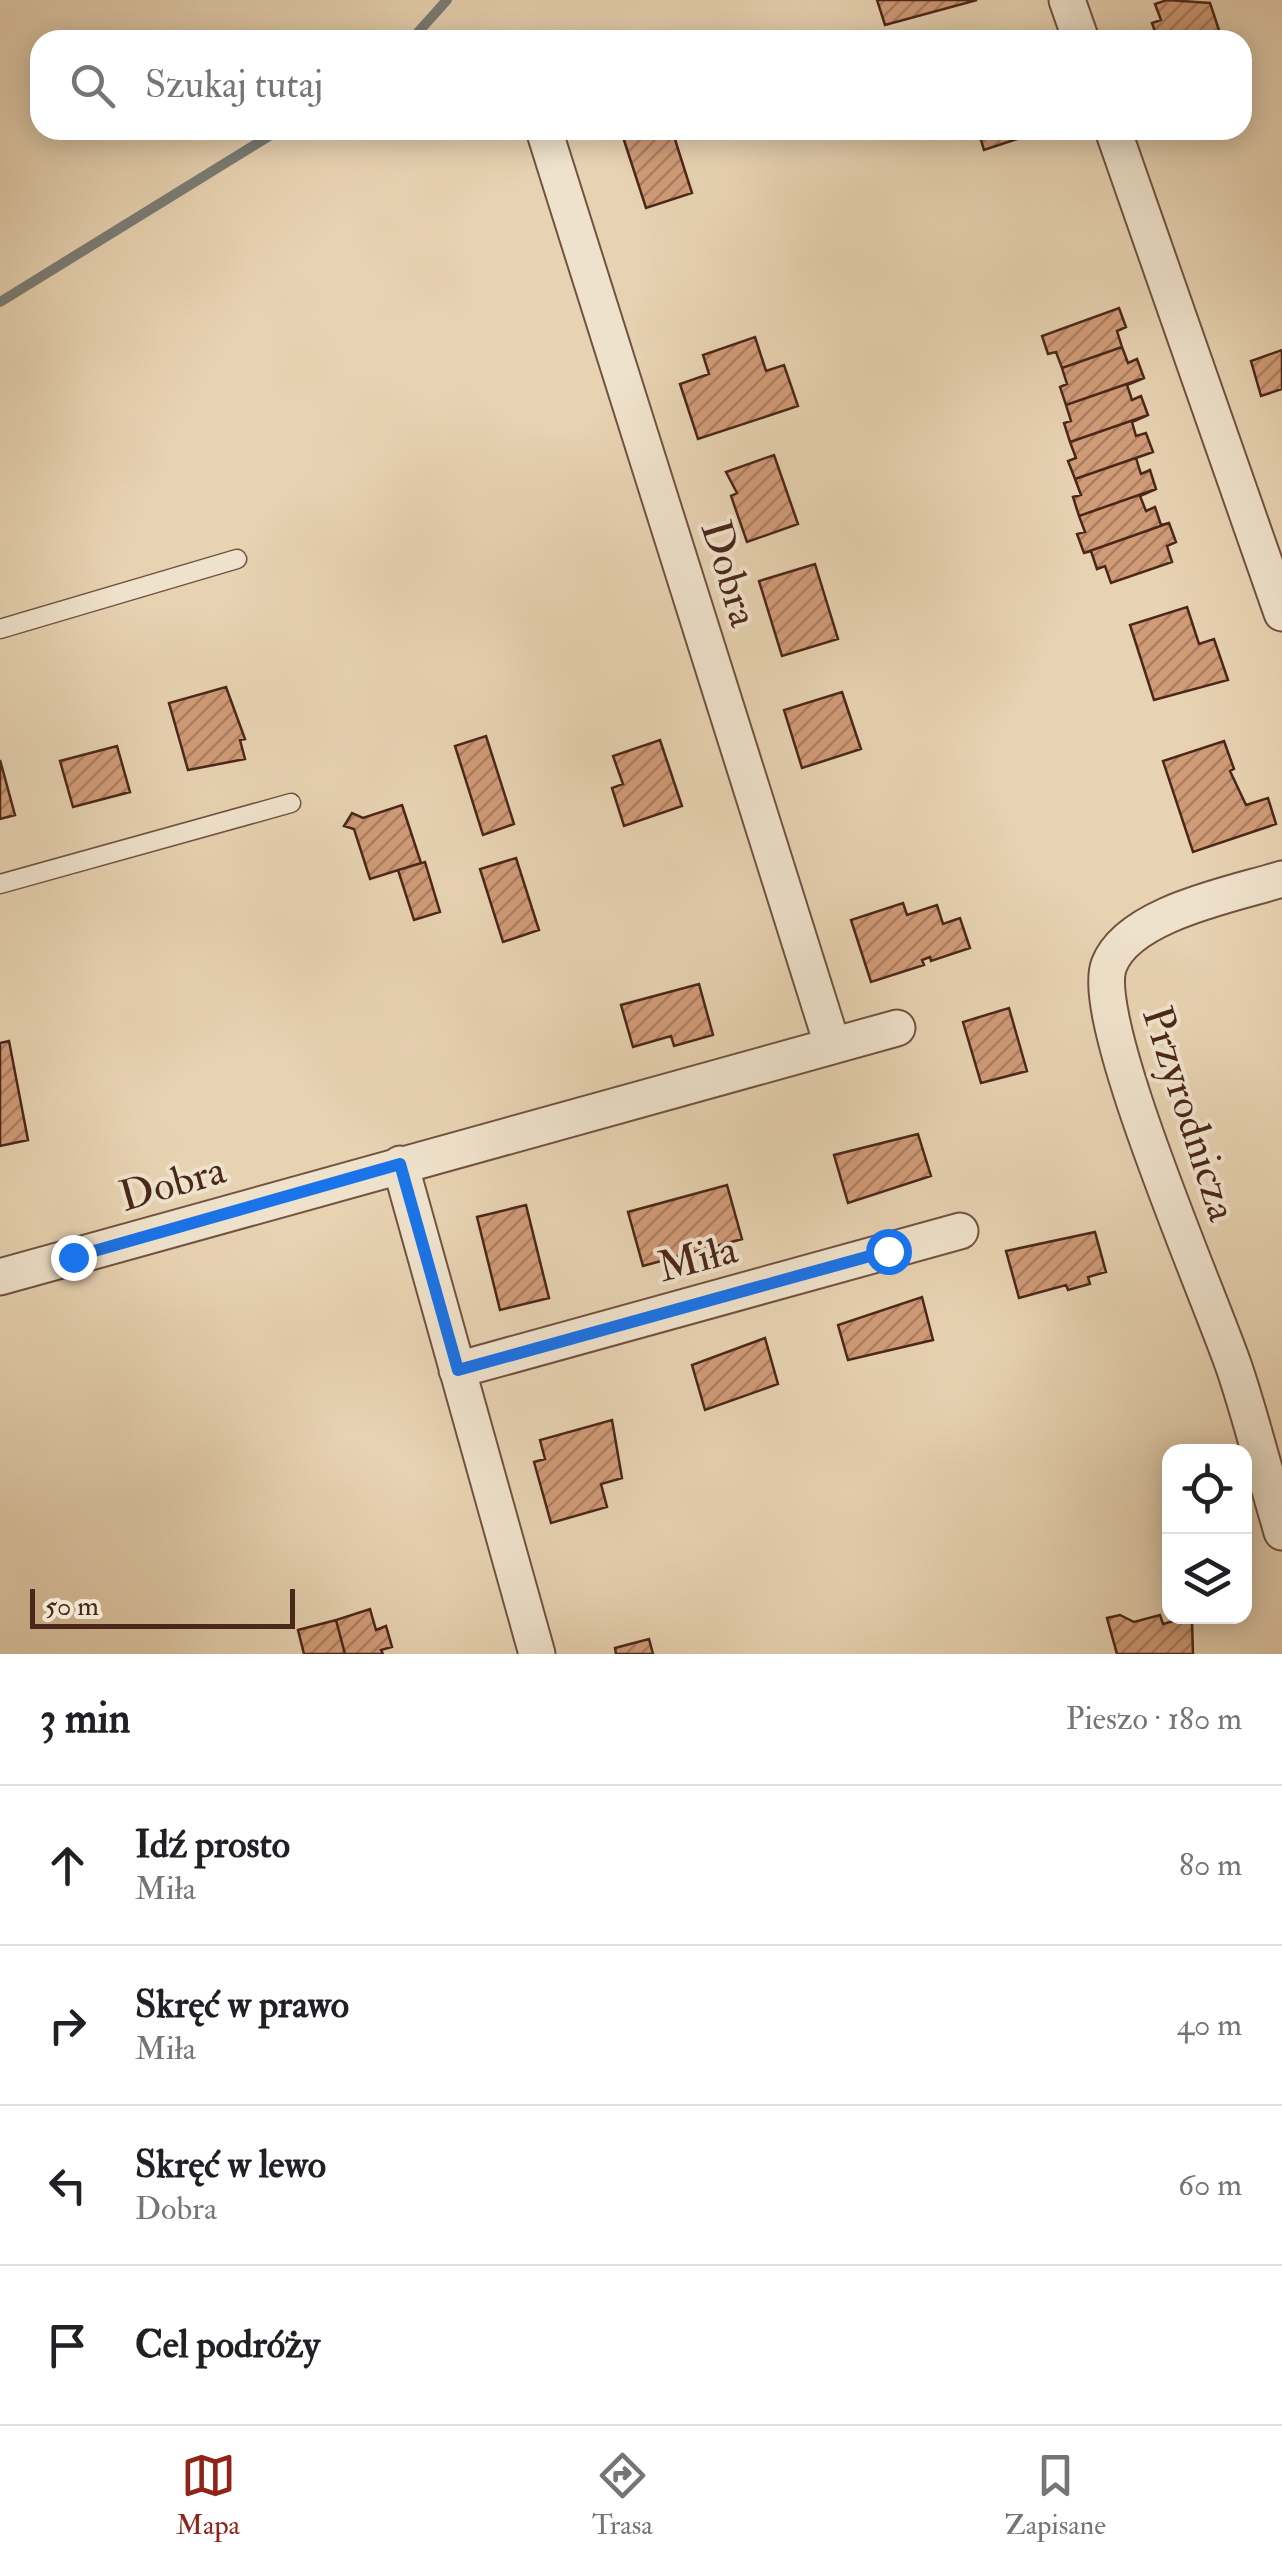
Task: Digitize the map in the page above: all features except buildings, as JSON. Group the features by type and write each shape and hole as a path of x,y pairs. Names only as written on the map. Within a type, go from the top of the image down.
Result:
{"street":[{"path":"1067,0 1078,30"},
{"name":"Dobra","path":"547,140 832,1044"},
{"path":"1116,140 1282,614"},
{"name":"Przyrodnicza","path":"1282,879 1169,915 1131,934 1109,966 1108,1008 1173,1216 1236,1372 1282,1532"},
{"name":"Dobra","path":"0,1278 897,1028"},
{"path":"400,1164 537,1654"},
{"name":"Miła","path":"458,1370 960,1231"}],"lane":[{"path":"0,629 237,560"},
{"path":"0,884 290,803"}],"waterway":[{"path":"420,30 447,0"},
{"path":"0,302 263,140"}],"route":[{"path":"73,1257 400,1164 458,1370 888,1251"}]}
